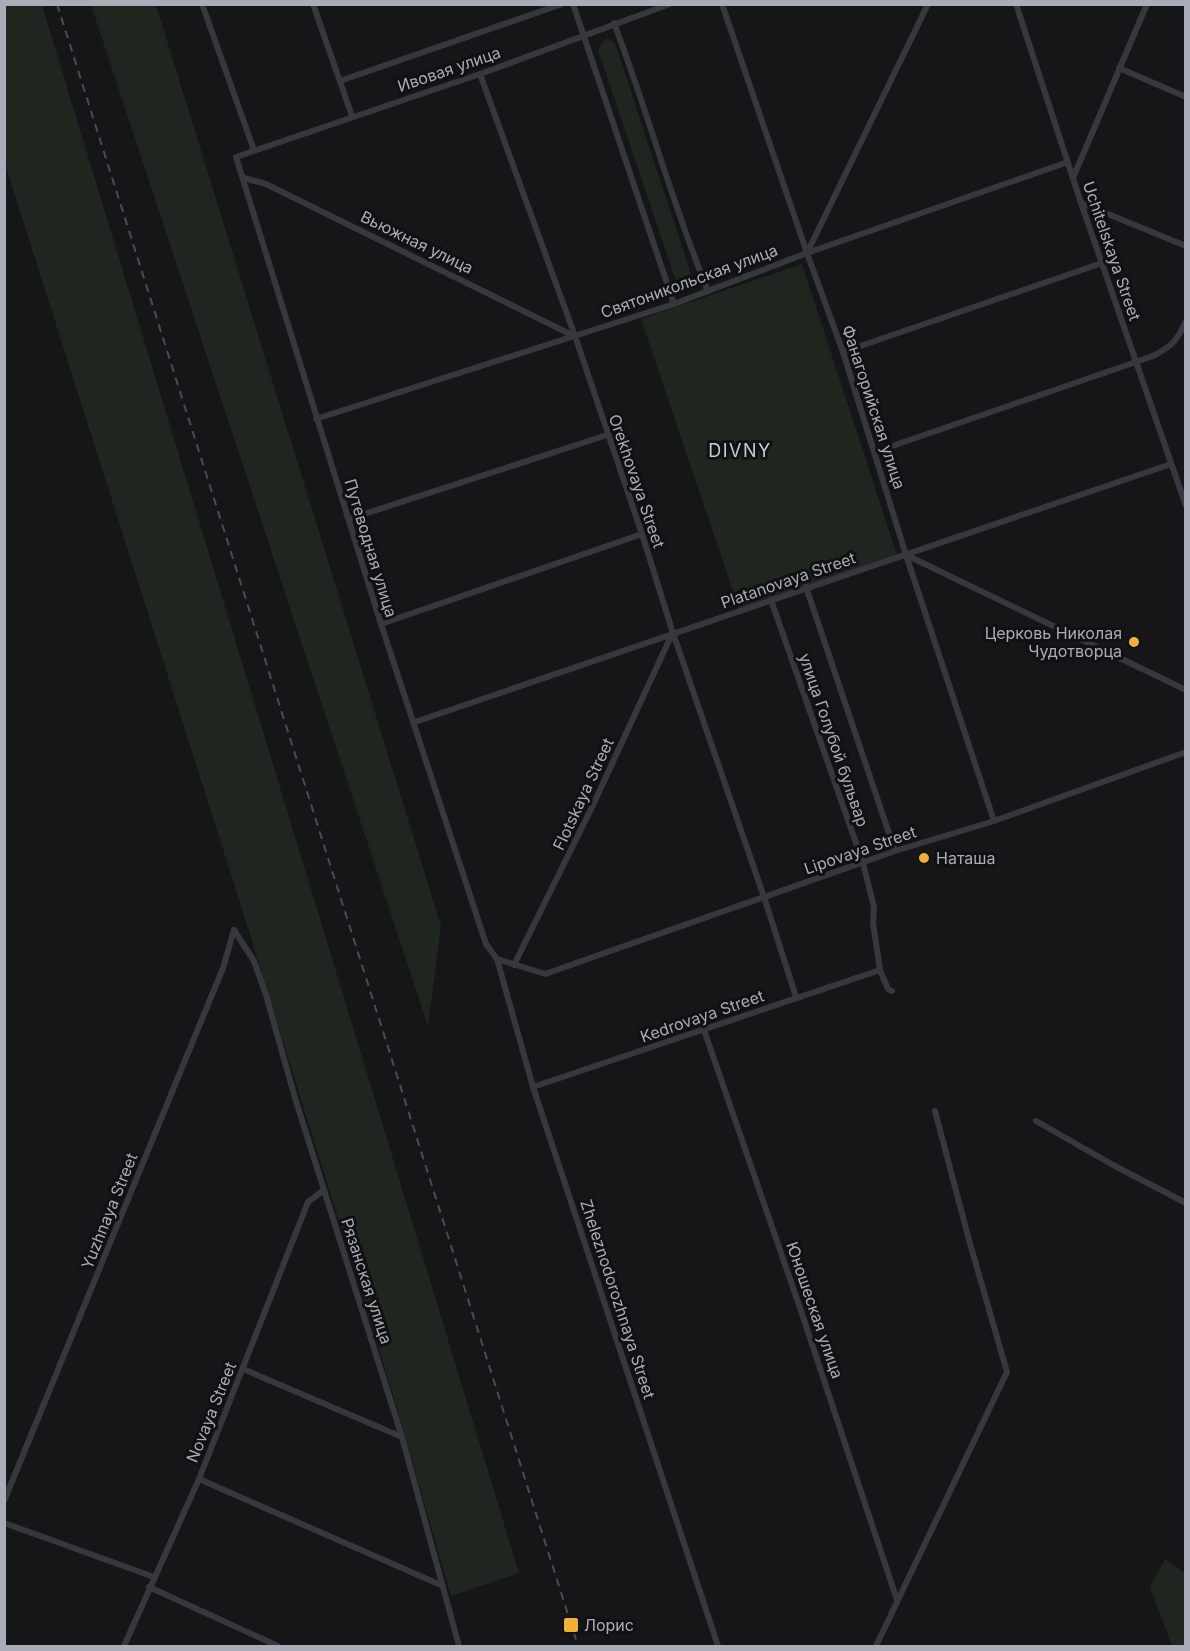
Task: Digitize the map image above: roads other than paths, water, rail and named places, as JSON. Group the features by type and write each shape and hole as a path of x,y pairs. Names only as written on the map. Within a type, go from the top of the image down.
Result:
{"street":[{"path":"202,4 254,150"},
{"path":"313,4 352,116"},
{"name":"Ивовая улица","path":"340,81 562,4"},
{"path":"573,4 674,304"},
{"name":"Ивовая улица","path":"236,157 480,74 670,4"},
{"name":"Фанагорийская улица","path":"722,4 843,352 906,555 994,821"},
{"path":"807,253 928,4"},
{"name":"Uchitelskaya Street","path":"1016,4 1081,203 1185,506"},
{"path":"1073,179 1147,4"},
{"path":"614,23 689,243 708,291"},
{"path":"1119,68 1185,97"},
{"name":"Orekhovaya Street","path":"480,74 575,336 796,997"},
{"name":"Путеводная улица","path":"236,157 381,624 486,944 497,959"},
{"name":"Святоникольская улица","path":"316,419 674,304 807,253 1068,162"},
{"name":"Вьюжная улица","path":"244,178 266,184 575,336"},
{"path":"1081,203 1185,246"},
{"path":"843,352 1102,263"},
{"path":"875,452 1153,356 1179,338 1185,321"},
{"path":"349,519 608,435"},
{"name":"Platanovaya Street","path":"415,722 1171,464"},
{"path":"381,624 642,534"},
{"path":"906,555 1185,690"},
{"path":"806,587 895,851"},
{"name":"улица Голубой бульвар","path":"771,600 863,863 874,908 873,923 880,970 888,989 892,992"},
{"name":"Flotskaya Street","path":"514,965 593,806 673,633"},
{"name":"Lipovaya Street","path":"514,965 545,974 895,851 994,821 1185,752"},
{"name":"Рязанская улица","path":"234,930 254,961 266,995 324,1191 402,1437 459,1647"},
{"name":"Yuzhnaya Street","path":"4,1501 223,968 234,930"},
{"path":"497,959 514,965"},
{"name":"Zheleznodorozhnaya Street","path":"497,959 533,1087 718,1647"},
{"name":"Kedrovaya Street","path":"533,1087 880,970"},
{"name":"Юношеская улица","path":"704,1030 897,1600"},
{"path":"876,1647 1007,1372 934,1111"},
{"path":"1036,1121 1185,1203"},
{"name":"Novaya Street","path":"124,1647 199,1479 308,1202 324,1191"},
{"path":"243,1369 402,1437"},
{"path":"199,1479 443,1586"},
{"path":"4,1524 154,1578"},
{"path":"149,1587 278,1647"}],"railway":[{"path":"57,4 578,1646"}],"place":[{"name":"Церковь Николая Чудотворца","path":"1134,642"},
{"name":"Наташа","path":"924,858"},
{"name":"Лорис","path":"571,1625"}],"district":[{"name":"DIVNY","path":"740,450"}]}
